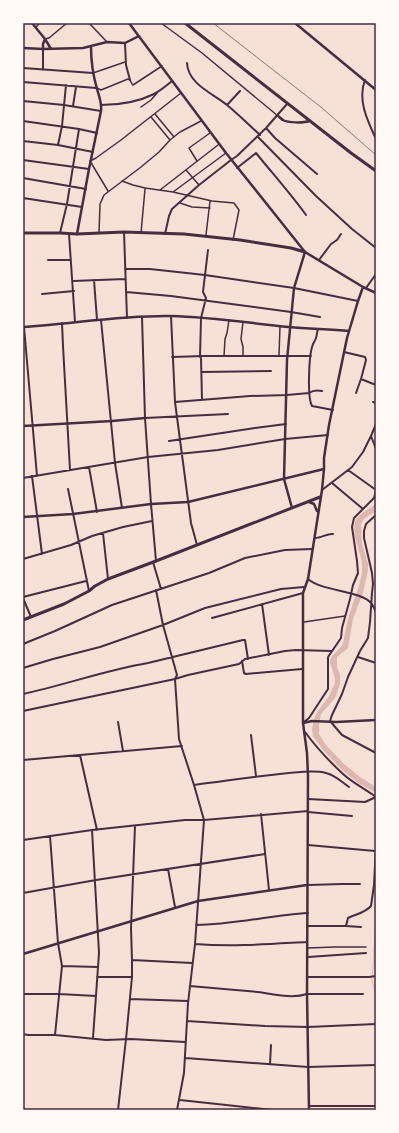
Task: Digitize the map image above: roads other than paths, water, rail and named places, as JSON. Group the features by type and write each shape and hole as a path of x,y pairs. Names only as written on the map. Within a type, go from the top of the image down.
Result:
{"main road":[{"path":"185,23 287,104 376,171"},
{"path":"23,233 77,234 124,232 184,234 291,248 305,252"},
{"path":"23,620 64,604 89,591 108,578 320,497"}],"street":[{"path":"32,23 51,49"},
{"path":"36,27 40,23"},
{"path":"43,70 43,44 45,39 49,38 67,23"},
{"path":"89,23 107,42"},
{"path":"128,23 162,66 172,82 230,160 305,252 376,293"},
{"path":"161,23 198,50 283,120 295,122 309,121"},
{"path":"295,23 376,90"},
{"path":"23,48 51,49 90,47 99,43 107,42 125,43 139,36"},
{"path":"125,43 125,62 133,85 162,66"},
{"path":"77,234 102,105 96,88 90,47"},
{"path":"23,68 93,73 125,62"},
{"path":"187,63 187,70 204,90 227,105 316,196 352,229 376,248"},
{"path":"23,82 96,88 101,90 128,79 130,80"},
{"path":"365,80 362,91 362,100 366,117 376,139"},
{"path":"102,105 138,100 155,93 172,82"},
{"path":"58,145 62,126 66,85"},
{"path":"73,106 76,87"},
{"path":"141,107 151,100 160,90"},
{"path":"227,105 240,91"},
{"path":"90,161 115,145 181,93"},
{"path":"23,101 73,106 101,111"},
{"path":"165,234 170,212 199,185 237,156 278,116 287,104"},
{"path":"155,114 174,137"},
{"path":"151,117 170,140"},
{"path":"23,121 62,126 97,133"},
{"path":"99,233 100,204 102,197 159,152 180,132 201,121"},
{"path":"266,128 275,138 317,174"},
{"path":"60,233 67,204 79,129"},
{"path":"197,161 189,148 210,133"},
{"path":"23,140 93,152"},
{"path":"160,190 219,144"},
{"path":"173,192 226,153"},
{"path":"237,168 256,153 296,200 306,215"},
{"path":"23,160 89,169"},
{"path":"90,161 108,191"},
{"path":"186,170 199,185"},
{"path":"23,178 86,189"},
{"path":"122,181 133,186 173,192 210,201 234,203 239,210 233,240"},
{"path":"141,233 145,188"},
{"path":"23,198 82,207"},
{"path":"206,237 210,201"},
{"path":"180,202 192,206 210,208"},
{"path":"124,232 127,318"},
{"path":"69,234 76,322"},
{"path":"319,260 341,234"},
{"path":"202,400 202,358 200,357 201,318 206,298 203,292 208,250"},
{"path":"292,508 284,479 287,356 294,288 305,252"},
{"path":"48,260 70,260"},
{"path":"125,269 150,269 205,275 294,288 358,301"},
{"path":"309,1110 307,994 308,772 303,723 303,593 308,579 313,538 322,490 324,458 344,352 358,301 365,288 376,274"},
{"path":"73,281 125,279"},
{"path":"94,280 97,320"},
{"path":"42,294 74,291"},
{"path":"126,292 291,312 320,317"},
{"path":"37,476 24,327 97,320 171,316 229,320 349,332"},
{"path":"171,316 175,402 191,523 197,545"},
{"path":"142,317 145,418 151,504 155,561 161,588"},
{"path":"101,320 115,463 122,508"},
{"path":"224,356 225,339 229,320"},
{"path":"243,322 240,339 243,347 243,356"},
{"path":"62,323 70,470"},
{"path":"279,356 280,326"},
{"path":"318,329 316,339 312,347 311,356 310,402 312,406 333,410"},
{"path":"344,352 364,356 366,360 356,393"},
{"path":"172,357 311,356"},
{"path":"202,372 271,371"},
{"path":"361,379 376,385"},
{"path":"175,402 250,396 286,395 309,393 315,390 322,391"},
{"path":"23,426 228,414"},
{"path":"169,441 286,424"},
{"path":"322,490 356,462 376,424"},
{"path":"23,478 148,457 218,450 285,439 328,435"},
{"path":"371,436 376,449"},
{"path":"90,467 97,512"},
{"path":"23,517 97,512 151,504 188,502 324,469"},
{"path":"303,723 309,718 328,689 328,657 341,638 342,628 352,594 353,585 358,573 352,527 354,518 374,498 376,490 348,470"},
{"path":"32,476 42,554"},
{"path":"331,483 363,509"},
{"path":"68,489 89,591"},
{"path":"307,502 312,502 314,504 318,513"},
{"path":"330,721 348,677 368,638 373,584 364,531 366,524 376,516"},
{"path":"23,559 71,545 103,533 153,521"},
{"path":"103,533 108,578"},
{"path":"313,538 319,538 332,534"},
{"path":"23,644 55,632 112,605 209,573 245,558 285,550 312,549"},
{"path":"308,579 319,586 363,598 371,603 376,612"},
{"path":"31,617 23,598 86,581"},
{"path":"23,668 100,647 163,625 205,608 282,589 304,587"},
{"path":"156,590 163,625 177,675 175,679 179,739 204,820 195,944 188,1001 185,1058 180,1100 177,1110"},
{"path":"212,618 303,593"},
{"path":"371,603 376,601"},
{"path":"262,604 269,655"},
{"path":"302,622 345,616"},
{"path":"23,694 87,676 243,640 245,640 248,659"},
{"path":"23,711 175,679 239,664 248,659 285,651 332,651"},
{"path":"358,657 376,663"},
{"path":"242,662 244,673 246,674 302,669"},
{"path":"303,723 312,721 376,720"},
{"path":"330,721 342,735 376,753"},
{"path":"118,722 123,751"},
{"path":"304,731 317,748 342,773 376,797"},
{"path":"251,735 256,776"},
{"path":"23,760 182,746"},
{"path":"80,755 97,830"},
{"path":"194,784 229,781 256,776 324,772 332,775 349,787"},
{"path":"308,799 365,802 376,797"},
{"path":"23,840 92,830 185,820 204,820 262,814 308,812 352,816"},
{"path":"262,814 269,890"},
{"path":"118,1110 132,977 135,826"},
{"path":"92,830 99,953 93,1038"},
{"path":"50,836 58,943 62,966 55,1035"},
{"path":"308,845 375,851"},
{"path":"346,926 348,918 363,912 371,906 374,888 376,845"},
{"path":"23,893 96,880 265,854"},
{"path":"168,869 175,908"},
{"path":"23,954 198,901 308,885 360,884"},
{"path":"196,925 294,914 308,914"},
{"path":"307,926 362,927"},
{"path":"195,944 210,946 307,942"},
{"path":"308,948 366,947"},
{"path":"308,957 366,953"},
{"path":"132,960 192,963"},
{"path":"62,966 98,967"},
{"path":"308,977 376,976"},
{"path":"97,977 132,977"},
{"path":"190,986 283,995 363,994"},
{"path":"23,994 96,996"},
{"path":"130,999 188,1001"},
{"path":"187,1021 308,1027 376,1024"},
{"path":"23,1034 55,1035 106,1040 185,1042"},
{"path":"270,1064 272,1045"},
{"path":"185,1058 308,1067 376,1065"},
{"path":"180,1100 273,1110"},
{"path":"309,1106 376,1106"}],"waterway":[{"path":"376,919 372,980 376,997"}],"railway":[{"path":"213,23 322,108 376,155"}]}
